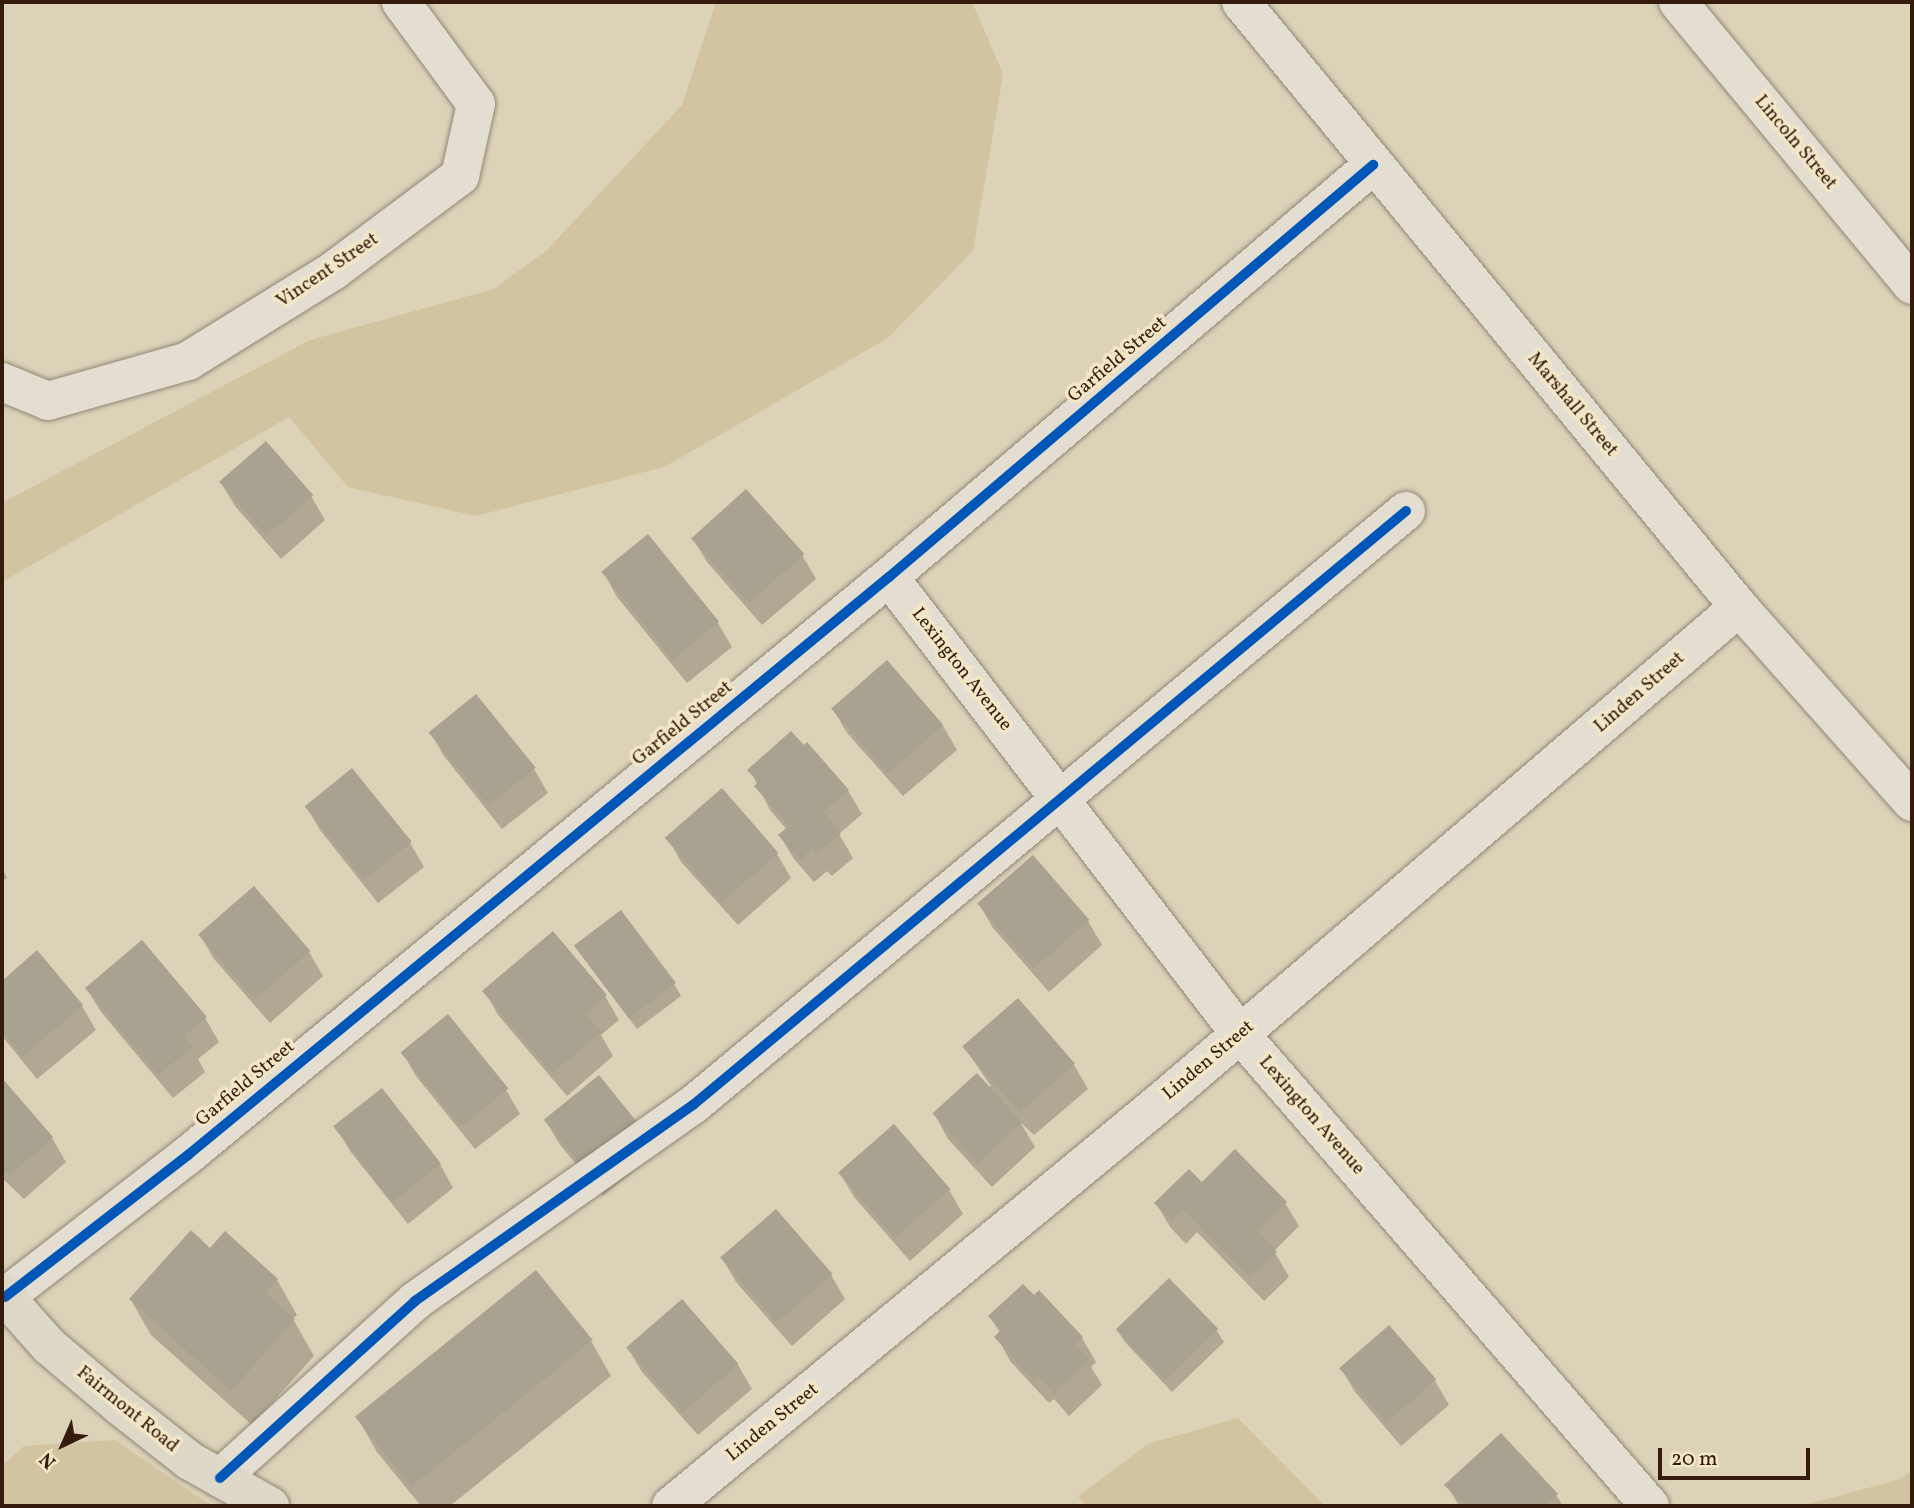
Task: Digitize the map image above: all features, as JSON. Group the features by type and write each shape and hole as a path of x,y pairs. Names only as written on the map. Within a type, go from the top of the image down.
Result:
{"main road":[{"name":"Fairmont Road","path":"3,1295 49,1346 190,1461 270,1506"}],"street":[{"name":"Vincent Street","path":"2,382 48,401 188,361 333,271 460,176 476,104 401,2"},
{"name":"Marshall Street","path":"1241,2 1739,607 1912,802"},
{"name":"Lincoln Street","path":"1678,2 1912,285"},
{"name":"Garfield Street","path":"3,1295 188,1155 889,577 1373,165"},
{"path":"220,1478 415,1301 693,1105 1062,801 1406,511"},
{"name":"Lexington Avenue","path":"889,577 1241,1035 1650,1506"},
{"name":"Linden Street","path":"671,1506 936,1291 1241,1035 1739,607"}],"shaded area":[{"path":"716,2 972,2 1003,74 973,251 888,338 664,467 476,516 348,487 289,417 2,582 2,503 310,340 494,289 547,250 682,105"},
{"path":"1238,1418 1325,1506 1086,1506 1078,1496 1148,1444"},
{"path":"115,1440 212,1506 2,1506 2,1466 24,1446"},
{"path":"1912,1472 1912,1506 1800,1506 1894,1481"}],"building":[{"path":"266,441 313,495 266,536 219,482"},
{"path":"746,489 804,554 749,603 691,539"},
{"path":"648,534 719,622 672,660 601,572"},
{"path":"887,660 943,725 888,773 831,709"},
{"path":"476,694 536,768 488,806 429,732"},
{"path":"791,731 804,745 807,742 849,790 823,812 841,833 818,853 812,848 800,860 778,835 789,826 754,786 758,782 747,770"},
{"path":"352,768 412,842 364,880 305,806"},
{"path":"722,788 778,853 721,903 665,838"},
{"path":"1033,855 1089,920 1034,968 977,904"},
{"path":"254,886 310,951 255,999 198,935"},
{"path":"621,910 676,983 629,1018 574,946"},
{"path":"553,931 607,995 586,1013 601,1032 552,1073 482,991"},
{"path":"142,940 207,1017 184,1036 193,1047 158,1075 85,988"},
{"path":"37,950 83,1005 22,1057 2,1031 2,981"},
{"path":"1018,998 1075,1064 1019,1112 962,1047"},
{"path":"448,1014 508,1089 461,1127 401,1052"},
{"path":"977,1073 1022,1123 977,1163 932,1113"},
{"path":"599,1075 643,1129 588,1174 544,1120"},
{"path":"2,1078 53,1137 10,1176 2,1167"},
{"path":"382,1088 441,1164 392,1202 333,1126"},
{"path":"894,1124 950,1189 895,1237 838,1173"},
{"path":"1235,1149 1287,1202 1257,1231 1277,1252 1250,1278 1182,1209 1171,1221 1154,1203 1189,1169 1202,1182"},
{"path":"776,1209 832,1274 777,1322 720,1258"},
{"path":"191,1230 210,1248 225,1231 278,1279 265,1293 295,1319 231,1391 129,1299"},
{"path":"536,1270 593,1340 412,1487 355,1417"},
{"path":"1169,1278 1218,1329 1165,1380 1116,1329"},
{"path":"1023,1284 1034,1295 1039,1290 1083,1337 1075,1345 1089,1360 1054,1393 1039,1376 1034,1380 994,1337 1001,1330 988,1316"},
{"path":"682,1299 738,1364 683,1412 626,1348"},
{"path":"1389,1325 1436,1379 1386,1423 1339,1368"},
{"path":"1501,1433 1558,1494 1544,1506 1465,1506 1444,1485"}],"cycle path":[{"path":"5,1297 188,1155 889,577 1373,165"},
{"path":"220,1478 415,1301 693,1105 1406,511"}]}
